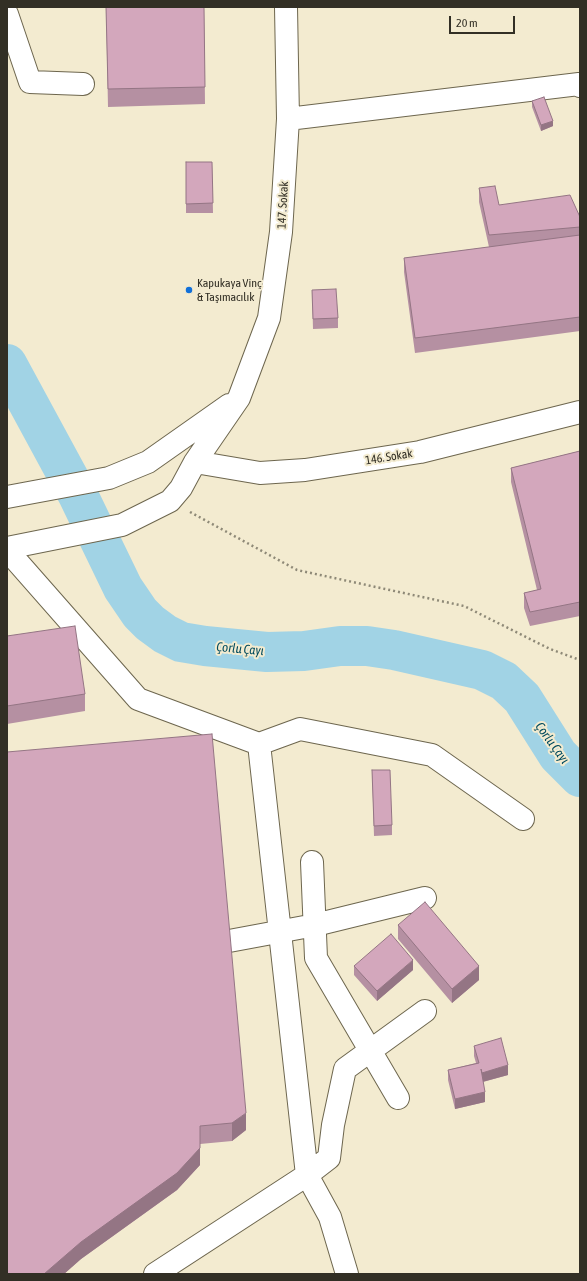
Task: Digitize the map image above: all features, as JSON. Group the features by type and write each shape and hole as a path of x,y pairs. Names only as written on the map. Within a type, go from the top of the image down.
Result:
{"street":[{"name":"147. Sokak","path":"170,502 181,488 195,462 239,398 268,318 281,232 288,119 286,7"},
{"path":"7,14 30,82 83,84"},
{"path":"288,119 579,84 580,86"},
{"path":"12,496 109,478 148,462 180,438 239,398"},
{"name":"146. Sokak","path":"195,462 260,473 305,470 420,452 580,412"},
{"path":"170,502 122,525 7,549 138,699 259,744 300,728 432,755 523,819"},
{"path":"259,744 307,1175 330,1217 347,1274"},
{"path":"312,862 316,958 398,1098"},
{"path":"229,941 315,925 425,898"},
{"path":"155,1274 307,1175 329,1158 333,1125 345,1069 425,1012"}],"path":[{"path":"170,502 297,570 464,606 550,649 580,660"}],"building":[{"path":"106,7 204,7 205,87 108,89"},
{"path":"544,97 553,121 541,125 532,101"},
{"path":"186,162 212,162 213,203 186,204"},
{"path":"495,186 499,205 570,195 580,217 580,227 489,235 479,188"},
{"path":"580,235 580,317 415,338 404,258"},
{"path":"336,289 338,318 313,319 312,290"},
{"path":"580,451 580,602 530,612 524,593 541,589 511,468"},
{"path":"75,626 85,694 7,706 7,636"},
{"path":"212,734 246,1113 232,1123 200,1126 200,1148 177,1173 81,1242 44,1274 7,1274 7,752"},
{"path":"372,770 390,770 392,825 374,826"},
{"path":"425,902 479,966 452,989 398,925"},
{"path":"391,934 413,960 377,991 354,966"},
{"path":"501,1038 508,1065 482,1073 481,1069 485,1092 455,1099 448,1070 479,1063 474,1046"}],"waterway":[{"name":"Çorlu Çayı","path":"7,364 78,495 123,588 140,613 150,623 165,634 181,642 205,646 267,652 304,651 340,646 367,646 394,650 482,670 504,681 522,698 558,755 580,777"}],"place":[{"name":"Kapukaya Vinç & Taşımacılık","path":"189,290"}]}
